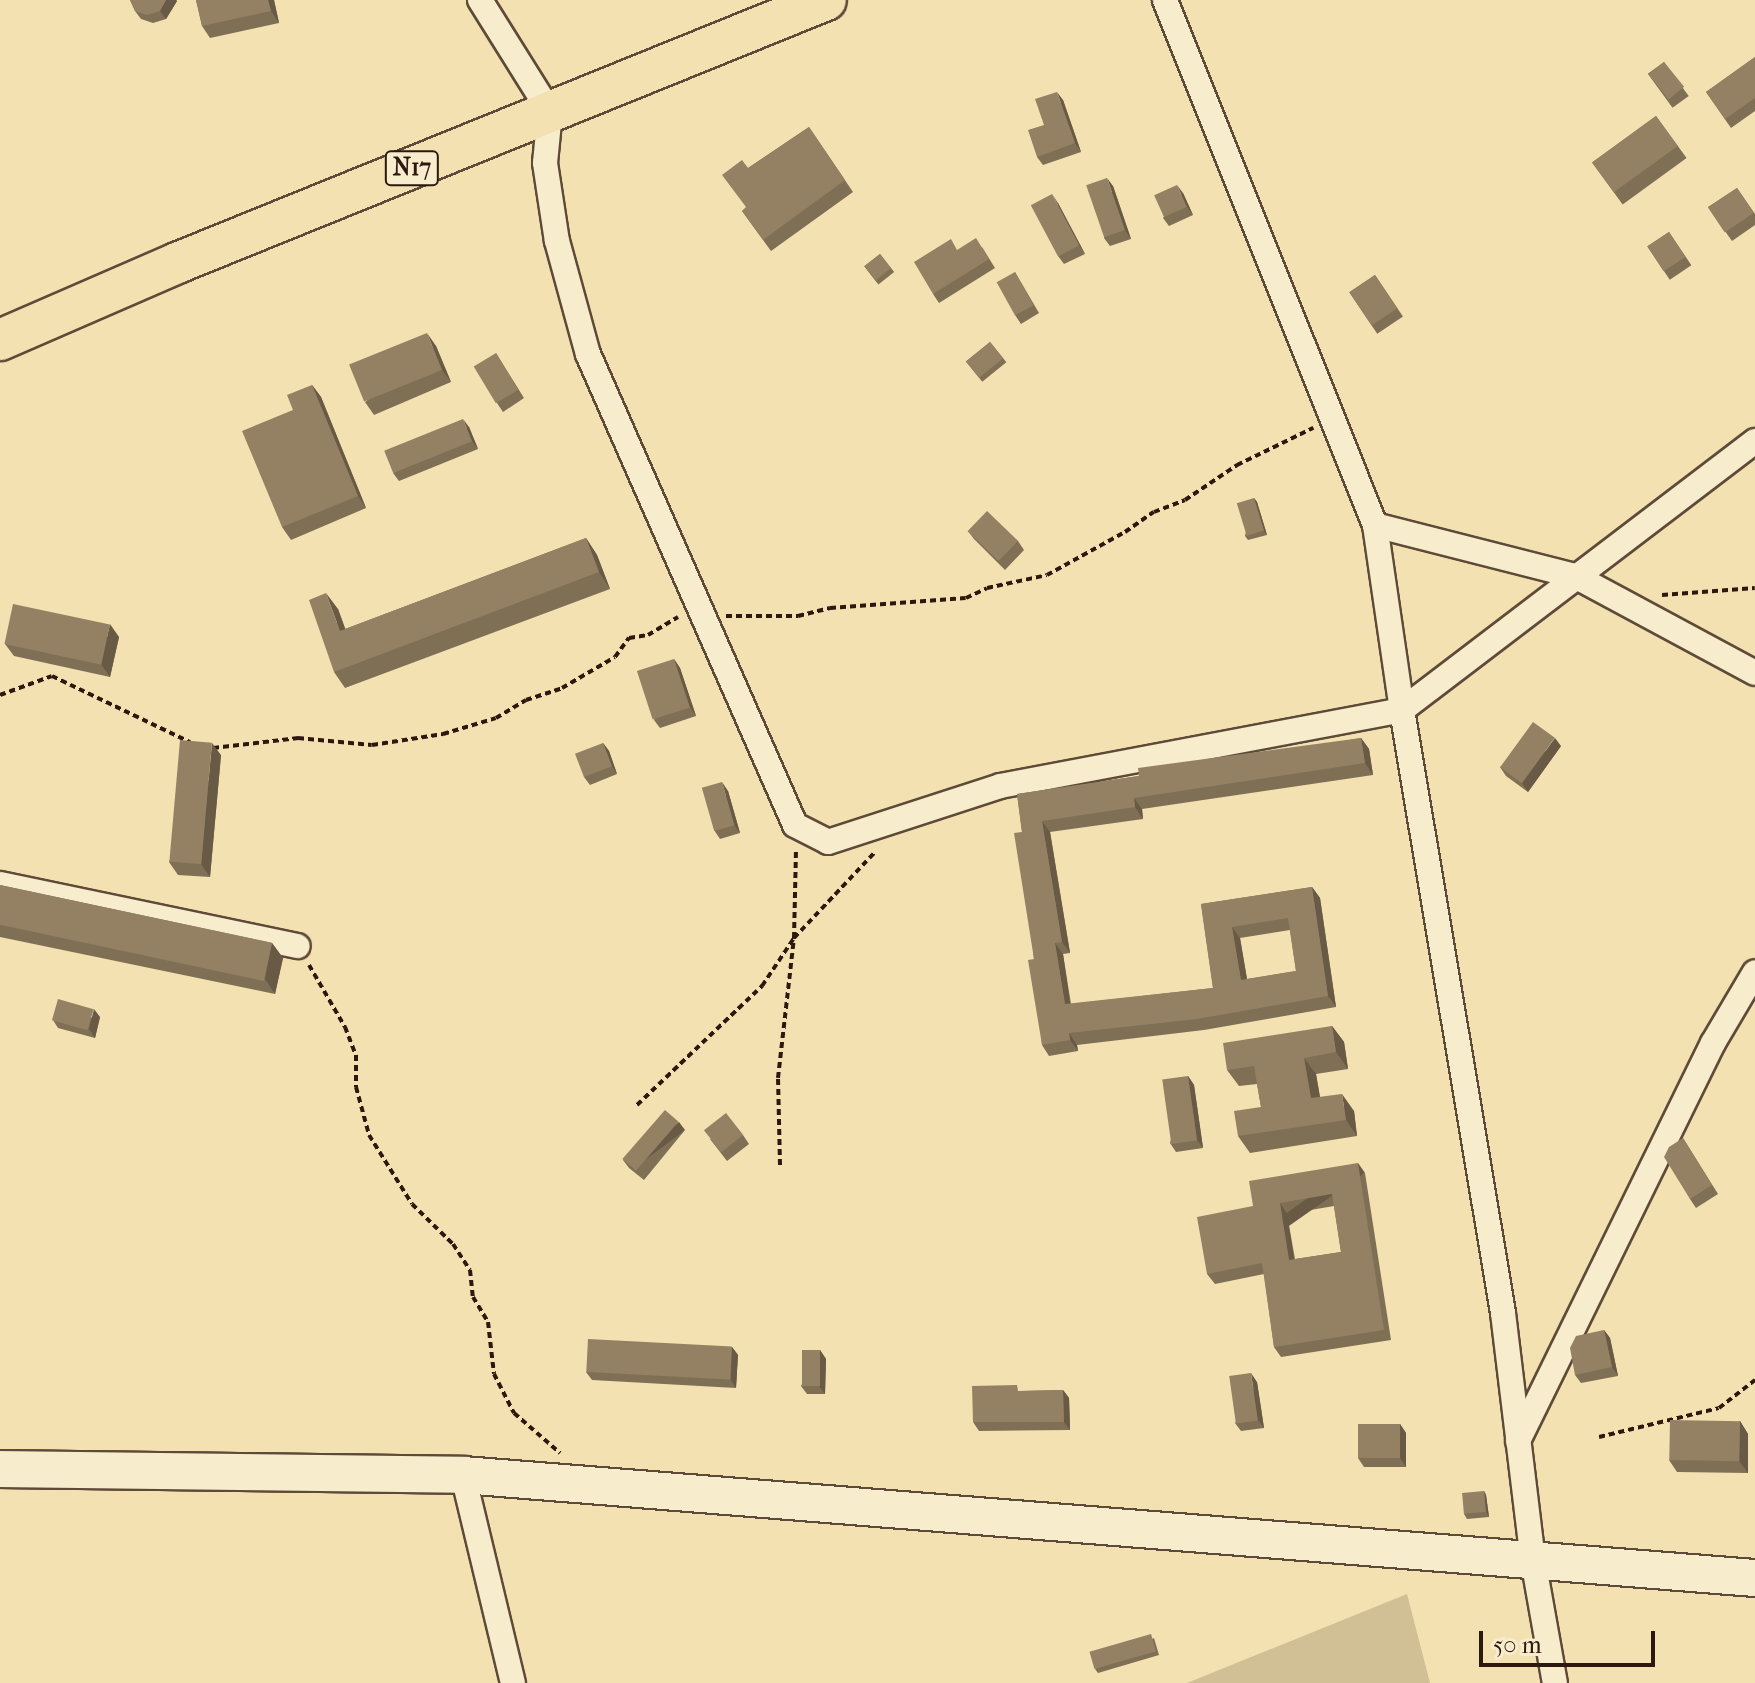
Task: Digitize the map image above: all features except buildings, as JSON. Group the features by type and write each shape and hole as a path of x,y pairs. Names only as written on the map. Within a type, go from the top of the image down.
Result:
{"main road":[{"name":"N17","path":"0,340 177,263 826,0"}],"street":[{"path":"480,0 550,112 545,163 552,210 557,241 588,354 795,825 828,842 1000,786 1402,710 1755,441"},
{"path":"1165,0 1375,525 1402,710 1500,1298 1533,1560 1555,1683"},
{"path":"1375,525 1575,576 1755,673"},
{"path":"0,884 298,946"},
{"path":"1518,1441 1713,1043 1755,972"},
{"path":"0,1469 463,1475 1755,1578"},
{"path":"463,1475 513,1683"}],"path":[{"path":"205,749 298,738 372,745 443,734 496,718 518,703 583,677 615,657 629,638 648,635 678,617 702,614 798,616 830,608 966,598 987,588 1047,575 1113,539 1154,512 1185,500 1237,465 1333,419"},
{"path":"1617,598 1755,588"},
{"path":"0,695 52,676 192,743"},
{"path":"780,1165 778,1078 794,938 795,825"},
{"path":"637,1105 762,986 794,938 877,849"},
{"path":"298,946 345,1027 356,1055 356,1087 369,1135 412,1204 453,1244 470,1270 473,1297 488,1322 494,1374 514,1413 562,1454"},
{"path":"1599,1437 1719,1408 1755,1380"}],"shaded area":[{"path":"1407,1594 1430,1683 1187,1683"}]}
